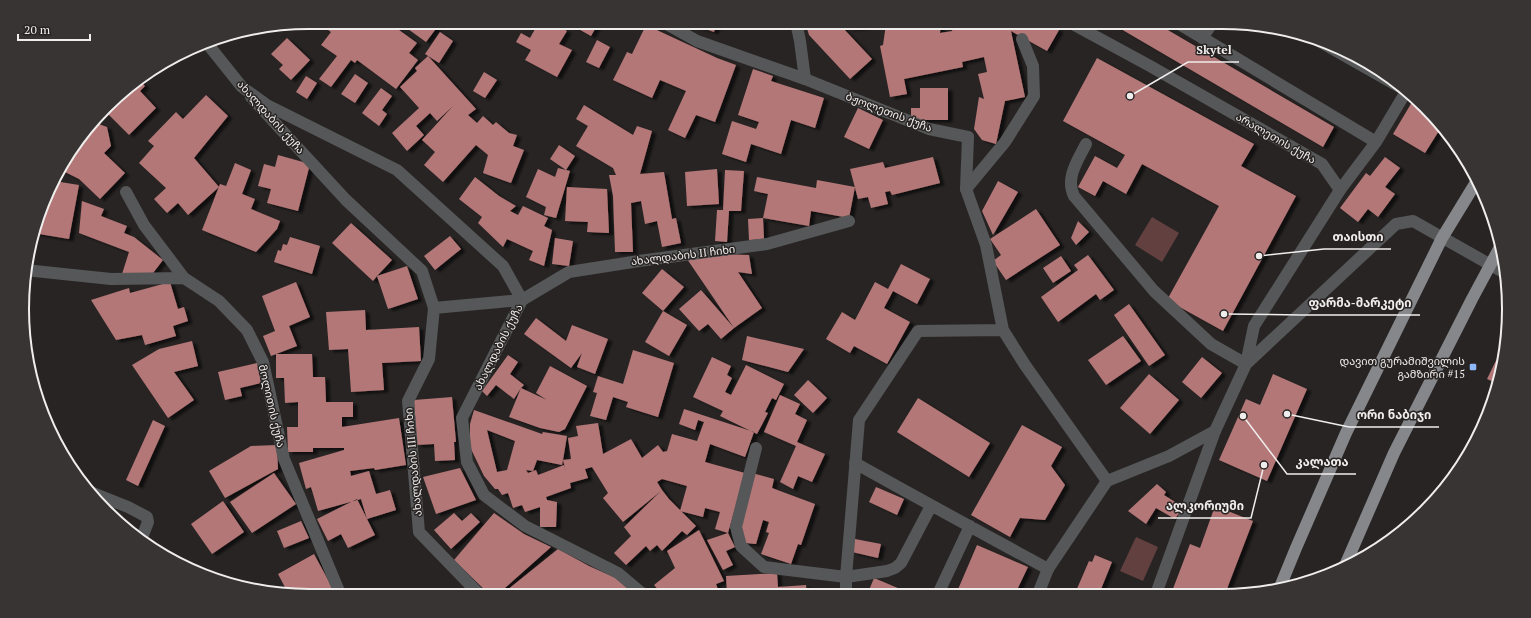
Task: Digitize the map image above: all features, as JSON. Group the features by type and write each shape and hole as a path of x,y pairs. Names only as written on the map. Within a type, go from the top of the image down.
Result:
{"main road":[{"path":"1282,583 1346,433 1442,238 1474,186"},
{"path":"1348,559 1394,453 1497,253"}],"street":[{"name":"ბჟოლეთის ქუჩა","path":"675,29 697,41 805,79 929,129 968,137 966,189 986,245 1003,330"},
{"path":"797,29 805,79"},
{"name":"არალეთის ქუჩა","path":"1082,29 1322,164 1340,190"},
{"path":"1187,29 1376,142"},
{"path":"1202,38 1208,29"},
{"path":"966,189 1005,142 1034,96 1034,66 1022,39"},
{"name":"ახალდაბის ქუჩა","path":"210,47 242,87 346,200 422,271 434,308 522,300"},
{"path":"242,87 267,104 397,170 503,266 522,300"},
{"path":"1158,589 1215,431 1246,364 1254,326 1340,190 1376,142 1404,96"},
{"path":"1086,144 1076,163 1071,178 1071,189 1074,196 1154,291 1212,344 1246,364"},
{"path":"126,192 144,225 184,278"},
{"name":"ახალდაბის II ჩიხი","path":"522,300 569,272 767,244 849,221"},
{"path":"1246,364 1396,224 1413,221 1499,269"},
{"path":"31,271 111,279 184,278"},
{"name":"მოლითის ქუჩა","path":"184,278 219,300 247,330 263,362 284,459 338,589"},
{"name":"ახალდაბის ქუჩა","path":"522,300 462,418 467,462 484,495 525,526 618,573 637,589"},
{"name":"ახალდაბის III ჩიხი","path":"434,308 429,360 408,401 419,532 474,589"},
{"path":"846,589 855,463 860,420 918,331 1003,330 1025,365 1106,481"},
{"path":"1040,589 1048,569 1106,481 1169,456 1215,431"},
{"path":"756,448 736,527 741,546 764,567 846,577 887,571 895,568 901,563 931,506"},
{"path":"855,463 1048,569"},
{"path":"100,496 128,507 147,517 148,522 143,534"},
{"path":"940,589 970,526"}],"shaded area":[{"path":"1152,217 1179,233 1162,262 1135,245"},
{"path":"1136,537 1158,547 1143,581 1120,571"}],"building":[{"path":"327,29 398,29 417,43 409,53 418,60 396,89 357,60 355,63 351,60 331,87 319,79 337,56 321,45 331,32"},
{"path":"408,29 436,29 426,42"},
{"path":"535,29 563,29 567,31 559,44 572,50 557,77 525,60 531,50 516,42 521,33 530,38"},
{"path":"578,29 595,29 591,36"},
{"path":"644,29 655,29 717,58 736,65 715,122 696,115 685,138 668,130 686,91 660,80 652,98 613,80 627,52 632,54"},
{"path":"705,29 715,29 714,32"},
{"path":"807,29 844,29 872,59 850,79 809,35"},
{"path":"885,29 940,29 940,33 952,31 952,29 1059,30 1047,51 1011,31 1025,97 1005,101 996,144 982,140 974,129 979,97 984,99 978,74 987,72 984,57 962,62 963,67 904,79 907,94 890,97 880,46 883,45"},
{"path":"1121,29 1166,29 1334,127 1323,147"},
{"path":"440,32 453,41 439,63 425,54"},
{"path":"287,38 310,60 291,80 279,69 283,65 271,54"},
{"path":"597,40 610,47 599,68 586,62"},
{"path":"428,56 476,109 468,115 477,123 483,116 493,125 496,122 509,133 517,135 513,146 524,150 511,183 483,173 488,155 476,145 443,182 424,165 435,152 422,140 453,106 437,121 430,113 416,126 424,135 407,151 392,133 419,108 400,87 417,71 415,68"},
{"path":"1097,58 1254,144 1241,166 1296,196 1223,331 1167,300 1219,206 1142,164 1126,194 1103,181 1095,196 1078,187 1095,156 1117,168 1125,155 1063,121"},
{"path":"753,69 773,76 771,81 824,98 815,128 791,120 781,154 751,144 746,162 722,154 732,121 756,129 759,122 738,115"},
{"path":"484,72 497,80 485,98 473,91"},
{"path":"355,74 368,83 355,103 341,94"},
{"path":"306,76 317,83 307,99 296,92"},
{"path":"143,84 145,86 140,91 156,108 129,135 108,114 124,98"},
{"path":"381,88 392,96 382,110 387,114 379,126 362,113"},
{"path":"920,88 948,88 948,120 911,120 911,108 920,108"},
{"path":"206,95 228,116 194,158 219,187 188,215 178,203 167,213 154,199 166,188 139,163 154,146 148,141 176,112 183,119"},
{"path":"1412,103 1439,132 1425,153 1393,134"},
{"path":"584,105 633,135 637,126 652,131 640,174 664,172 672,219 676,218 681,243 662,247 657,221 645,224 641,201 631,203 633,252 615,252 613,196 609,175 616,175 613,168 576,146 588,126 576,119"},
{"path":"858,108 883,120 869,149 844,137"},
{"path":"98,124 107,127 111,146 104,153 125,173 100,199 79,179 65,172 76,153"},
{"path":"559,145 575,156 566,170 550,159"},
{"path":"278,155 310,164 298,211 267,203 271,189 258,186 264,164 275,167"},
{"path":"933,157 940,183 892,195 890,191 885,192 888,204 871,208 868,197 858,199 850,169 883,162 885,168"},
{"path":"1385,157 1400,168 1385,187 1395,194 1378,217 1368,209 1358,222 1340,208 1366,173 1370,176"},
{"path":"235,163 251,170 242,194 255,199 251,209 280,221 277,229 256,252 202,230 220,184 226,186"},
{"path":"558,168 570,171 556,218 544,215 546,207 526,197 538,169 555,177"},
{"path":"717,169 719,204 687,206 685,172"},
{"path":"725,170 744,171 741,211 729,211 727,242 715,241 717,210 723,210"},
{"path":"475,177 499,196 516,206 510,211 518,215 523,206 548,218 544,226 552,230 544,266 529,260 533,251 507,239 503,247 478,223 482,217 459,199"},
{"path":"757,177 816,188 817,180 855,187 849,218 811,211 809,226 763,218 768,194 754,191"},
{"path":"998,181 1018,192 993,235 982,211"},
{"path":"60,182 79,185 69,239 40,234 50,202"},
{"path":"567,187 607,189 609,233 587,232 588,222 565,221"},
{"path":"82,201 104,209 101,216 127,226 124,233 134,237 163,260 153,273 122,274 129,252 79,233"},
{"path":"1036,209 1060,245 1006,280 993,261 1001,255 990,239"},
{"path":"763,218 764,239 749,240 748,219"},
{"path":"1078,221 1089,232 1076,245 1071,238"},
{"path":"351,223 392,260 373,281 332,243"},
{"path":"450,236 461,249 435,270 424,256"},
{"path":"290,237 320,246 312,274 274,262 278,250 281,251 283,244 287,245"},
{"path":"555,238 573,241 569,266 552,264"},
{"path":"721,254 749,255 752,274 738,272 762,308 734,328 687,259"},
{"path":"1088,255 1114,290 1100,300 1096,294 1058,322 1041,297 1078,270 1074,265"},
{"path":"1061,256 1071,271 1053,283 1043,268"},
{"path":"901,264 930,279 917,304 893,291 884,308 910,322 887,364 854,346 850,353 826,339 842,312 855,320 875,282 888,289"},
{"path":"407,266 418,299 388,309 377,276"},
{"path":"662,269 684,287 663,311 642,293"},
{"path":"170,282 178,309 184,307 188,321 173,326 176,336 145,345 142,335 116,340 91,300 129,288 130,293"},
{"path":"296,282 310,317 289,326 297,346 271,356 263,336 275,331 262,296"},
{"path":"701,290 734,328 721,339 708,324 699,331 679,309"},
{"path":"1129,304 1165,355 1149,366 1114,315"},
{"path":"365,310 366,330 419,327 421,361 382,363 384,390 351,392 348,349 329,350 326,312"},
{"path":"663,311 687,325 669,356 645,342"},
{"path":"536,318 566,341 572,325 608,339 595,374 577,367 582,353 571,368 524,334"},
{"path":"747,336 804,349 788,372 742,360"},
{"path":"1123,336 1141,361 1106,385 1088,360"},
{"path":"192,341 198,366 174,372 194,400 168,418 132,365 159,349"},
{"path":"633,350 674,363 658,417 626,407 628,402 613,397 606,420 590,416 597,393 593,392 598,376 623,384"},
{"path":"276,354 312,354 313,377 325,377 326,402 353,402 353,417 342,417 342,427 399,418 406,465 375,470 374,468 350,471 351,476 369,471 376,494 390,490 396,510 367,519 361,499 318,511 311,487 306,489 299,463 344,450 344,448 313,448 313,452 288,452 287,427 298,427 298,402 285,403 284,378 276,378"},
{"path":"508,355 518,362 510,374 524,385 514,399 496,385 487,396 482,391"},
{"path":"1498,356 1492,381 1487,379"},
{"path":"712,357 731,366 727,375 732,378 725,392 731,395 746,365 784,384 776,400 772,398 765,412 768,413 757,434 720,416 723,411 693,397"},
{"path":"1202,357 1222,373 1201,398 1182,382"},
{"path":"257,363 261,383 240,388 242,396 225,400 218,372"},
{"path":"550,366 587,386 565,429 559,432 540,428 509,417 521,388 547,400 536,393"},
{"path":"1149,374 1179,400 1150,434 1120,408"},
{"path":"1273,374 1307,389 1267,481 1219,460 1246,399 1260,405"},
{"path":"808,380 827,398 813,413 794,395"},
{"path":"780,395 800,404 795,414 807,420 797,442 825,454 812,482 798,476 793,489 780,482 796,446 764,432"},
{"path":"452,397 456,442 454,442 455,460 435,461 434,444 417,445 414,400"},
{"path":"918,398 990,443 969,477 897,432"},
{"path":"684,409 754,432 745,457 710,444 705,462 745,473 728,533 715,529 720,512 705,508 703,517 681,511 696,526 687,535 682,531 662,551 657,545 650,551 646,546 626,565 614,553 631,536 624,527 661,491 623,522 603,498 608,493 592,467 585,469 588,478 570,483 571,488 546,497 547,500 557,502 556,527 540,527 540,507 525,512 522,505 513,508 508,493 502,495 498,489 495,489 484,476 470,447 470,424 474,410 542,434 543,432 567,436 563,460 571,459 568,438 578,436 576,426 598,423 603,454 631,439 642,458 658,445 663,452 667,451 672,434 697,441 704,422 698,420 695,430 679,424","holes":["487,430 515,441 507,470 497,472","537,460 562,465 563,460 566,472 564,465 538,475 536,470 528,473 526,470 533,471","662,479 687,486 680,510 669,499 657,482"]},
{"path":"153,420 165,426 138,486 126,480"},
{"path":"1022,425 1062,447 1051,466 1065,485 1045,520 1020,518 1010,537 971,515"},
{"path":"277,445 278,469 225,498 209,471 251,446"},
{"path":"460,468 476,500 436,514 423,477"},
{"path":"274,473 296,504 252,533 230,502"},
{"path":"752,473 774,479 772,488 815,504 801,545 798,544 791,564 761,554 769,533 766,532 769,522 763,520 756,544 745,543 741,529"},
{"path":"1157,484 1166,492 1164,495 1183,507 1175,519 1156,508 1146,524 1128,511"},
{"path":"876,487 904,499 897,515 869,502"},
{"path":"357,499 375,535 348,548 341,534 328,541 317,519"},
{"path":"223,501 244,532 212,554 191,524"},
{"path":"1215,506 1253,521 1227,589 1173,589 1190,544 1200,548"},
{"path":"454,513 462,521 471,513 480,522 451,549 434,530"},
{"path":"494,513 524,534 551,547 504,589 484,589 454,560"},
{"path":"301,521 309,538 284,548 277,531"},
{"path":"699,530 724,581 716,584 718,589 658,589 654,585 675,568 667,551"},
{"path":"728,533 735,547 726,551 733,565 723,570 707,540"},
{"path":"855,539 881,544 878,558 852,552"},
{"path":"977,545 1028,567 1017,589 958,589"},
{"path":"558,549 589,566 618,579 628,589 508,589"},
{"path":"314,554 333,589 285,588 278,574"},
{"path":"1095,555 1112,562 1101,589 1077,589 1089,561 1092,562"},
{"path":"777,573 778,587 806,585 806,589 727,589 726,576"},
{"path":"874,578 900,589 869,589"}],"place":[{"name":"Skytel","path":"1130,96"},
{"name":"თაისთი","path":"1259,256"},
{"name":"ფარმა-მარკეტი","path":"1224,314"},
{"name":"დავით გურამიშვილის გამზირი #15","path":"1473,367"},
{"name":"ორი ნაბიჯი","path":"1287,414"},
{"name":"კალათა","path":"1243,416"},
{"name":"ალკორიუმი","path":"1264,465"}]}
